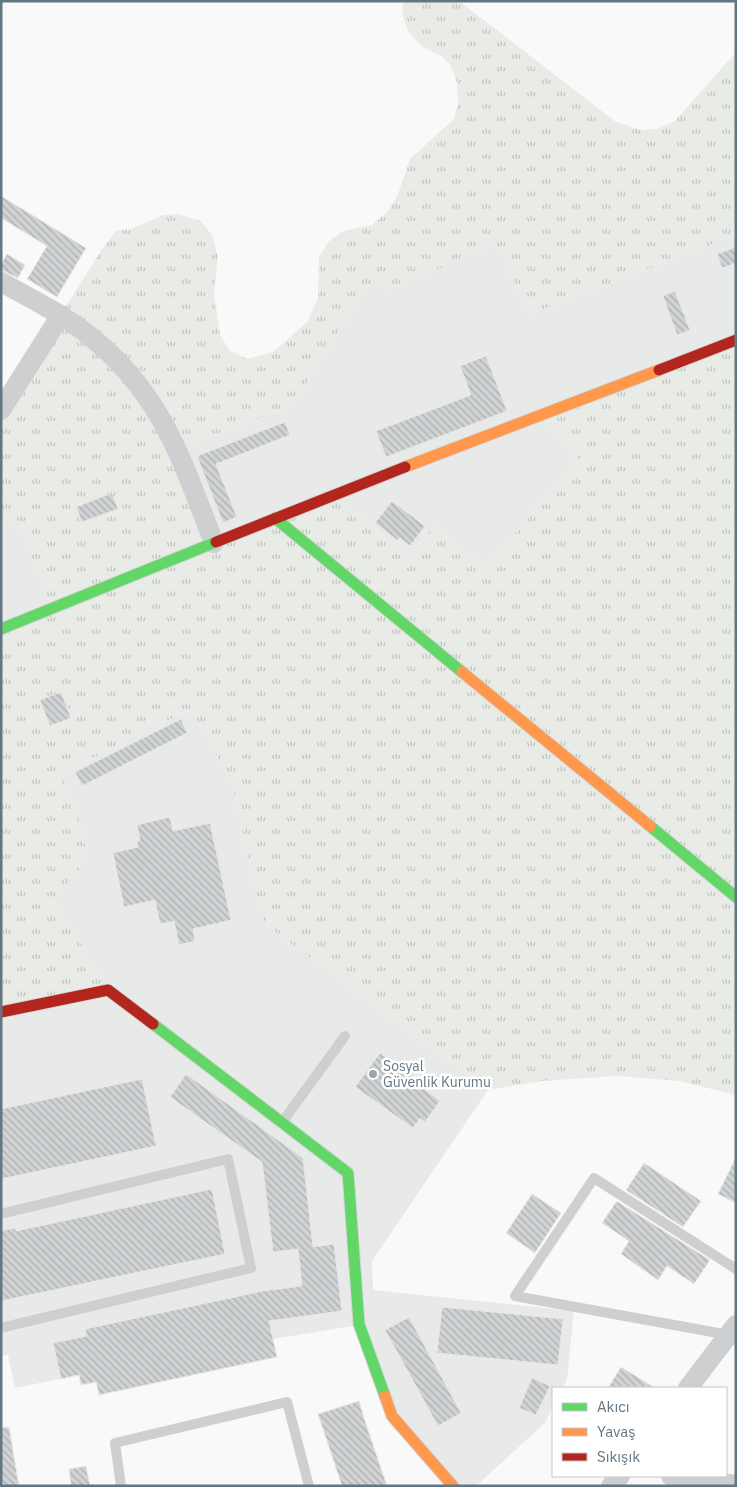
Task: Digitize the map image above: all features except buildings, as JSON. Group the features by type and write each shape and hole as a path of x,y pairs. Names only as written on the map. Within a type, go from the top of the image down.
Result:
{"street":[{"path":"1,282 61,315 105,349 144,392 159,414 174,443 214,543"},
{"path":"1,410 61,315"},
{"path":"1,629 372,479 736,340"},
{"path":"275,518 736,897"},
{"path":"1,1012 108,990 348,1173 359,1324 392,1416 453,1486"},
{"path":"689,1387 734,1328"},
{"path":"678,1477 736,1485"}],"lane":[{"path":"282,1122 345,1036"},
{"path":"1,1214 228,1159 251,1268 1,1328"},
{"path":"734,1328 515,1296 594,1178 736,1269"},
{"path":"121,1486 115,1443 287,1402 309,1486"}],"shaded area":[{"path":"736,235 736,340 538,416 580,455 486,569 434,526 410,556 333,495 214,543 177,449 292,406 368,285 383,293 497,243 528,315"},
{"path":"18,519 51,608 1,629 1,526"},
{"path":"189,710 209,740 233,787 263,923 488,1090 372,1261 373,1290 574,1311 567,1380 563,1387 552,1387 552,1408 545,1423 476,1486 453,1486 392,1416 359,1325 273,1339 147,1366 94,1372 15,1388 8,1355 1,1356 1,923 83,861 84,838 77,813 59,774"}],"green space":[{"path":"406,1 459,1 616,122 642,130 657,129 674,122 736,52 736,235 528,315 497,244 383,293 368,285 292,406 177,449 214,543 333,495 410,556 434,526 486,569 580,455 538,416 736,340 736,1095 679,1081 617,1076 542,1081 488,1090 263,923 233,787 209,740 189,710 60,774 78,817 85,852 83,862 77,872 54,897 108,990 1,1012 1,629 51,608 18,520 1,526 1,410 102,249 116,231 131,229 163,215 178,214 201,221 212,235 218,257 214,293 220,335 230,351 247,359 273,352 308,321 318,298 319,257 328,242 343,231 372,225 387,212 397,197 410,159 454,119 458,103 457,83 451,66 443,57 421,46 408,31 403,17 402,5"}],"traffic: fast":[{"path":"275,518 462,672"},
{"path":"1,629 216,542"},
{"path":"650,826 736,897"},
{"path":"153,1024 348,1173 359,1324 385,1396"}],"traffic: slow":[{"path":"405,467 659,370"},
{"path":"462,672 650,826"},
{"path":"385,1396 392,1416 453,1486"}],"traffic: jam":[{"path":"659,370 736,340"},
{"path":"216,542 405,467"},
{"path":"1,1012 108,990 153,1024"}],"place":[{"name":"Sosyal Güvenlik Kurumu","path":"373,1074"}]}
